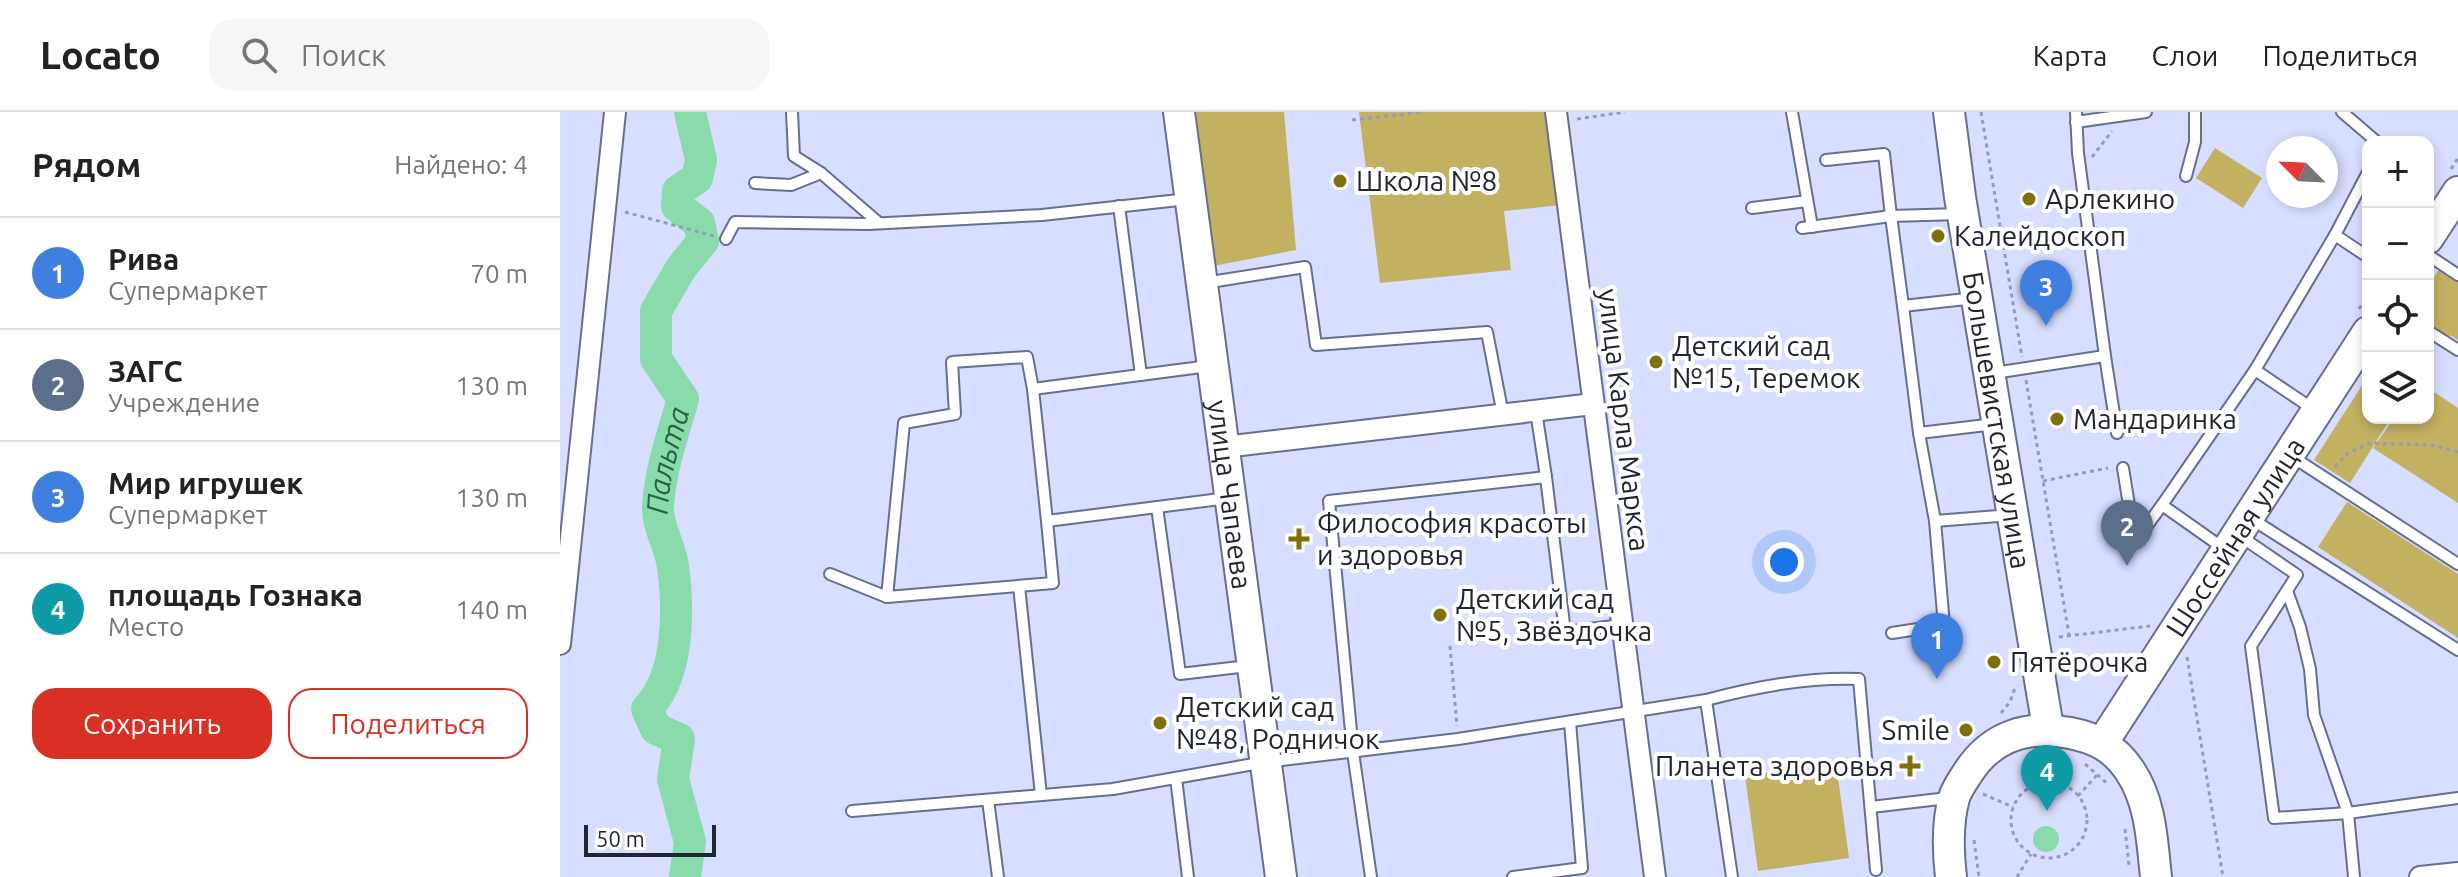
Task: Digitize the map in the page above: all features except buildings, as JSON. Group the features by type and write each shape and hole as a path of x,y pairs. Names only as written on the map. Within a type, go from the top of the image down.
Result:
{"street":[{"path":"560,644 565,552 615,112"},
{"name":"улица Чапаева","path":"1179,112 1281,877"},
{"name":"Большевистская улица","path":"1949,112 2048,728"},
{"name":"улица Карла Маркса","path":"1565,116 1580,409 1622,625 1655,877"},
{"path":"2434,229 2458,192"},
{"name":"Шоссейная улица","path":"2103,742 2317,411 2362,324"},
{"path":"1224,447 1536,411 1580,409"},
{"path":"1951,877 1948,846 1970,797 1980,755 2005,737 2048,728 2103,742 2130,771 2149,813 2156,877"},
{"path":"2420,877 2458,873"}],"lane":[{"path":"792,112 794,156 821,173 879,223"},
{"path":"1792,112 1807,201 1807,227 1891,216 1963,214"},
{"path":"2117,433 2076,117 2146,112"},
{"path":"2186,176 2195,142 2195,112"},
{"path":"2342,112 2370,136"},
{"path":"1826,160 1884,154 1919,433 1935,521 1944,625 1892,633"},
{"path":"755,183 791,185 821,173"},
{"path":"2123,468 2135,542 2255,370 2362,183"},
{"path":"726,239 735,222 879,223 1042,215 1190,199"},
{"path":"1752,208 1807,201"},
{"path":"1119,206 1141,375"},
{"path":"2335,235 2362,253"},
{"path":"2434,259 2458,275"},
{"path":"1202,283 1305,267 1316,345 1487,332 1503,415"},
{"path":"1903,306 1977,298"},
{"path":"2434,335 2458,350"},
{"path":"1989,373 2105,356"},
{"path":"830,574 887,597 1053,583 1027,357 952,362 955,414 904,423 887,597"},
{"path":"1033,389 1213,366"},
{"path":"2255,370 2317,411"},
{"path":"1536,411 1565,632 1622,625"},
{"path":"1919,433 1997,424"},
{"path":"2289,454 2458,564"},
{"path":"1371,877 1353,752 1329,501 1546,477"},
{"path":"1047,521 1230,497"},
{"path":"2162,505 2238,535 2458,650"},
{"path":"1157,507 1180,674 1253,665"},
{"path":"1935,521 2013,515"},
{"path":"2238,535 2297,575 2251,646 2274,818 2348,813 2458,798"},
{"path":"1019,586 1041,795"},
{"path":"2287,591 2310,669 2314,715 2348,813 2354,877"},
{"path":"852,811 1113,789 1265,762 1458,739 1634,712 1803,680 1859,679 1876,870"},
{"path":"1706,700 1732,877"},
{"path":"1513,877 1582,868 1570,722"},
{"path":"1176,778 1188,877"},
{"path":"1871,807 1970,797"},
{"path":"988,800 998,877"}],"path":[{"path":"1352,120 1424,112"},
{"path":"1565,116 1625,112"},
{"path":"2081,173 2123,115"},
{"path":"605,210 646,216 709,234"},
{"path":"2324,478 2348,453 2371,443 2432,445 2458,452"},
{"path":"2043,481 2112,467 2123,468"},
{"path":"2034,642 2150,626"},
{"path":"1450,646 1458,739"},
{"path":"2184,646 2223,877"},
{"path":"2000,714 2010,702 2017,682"},
{"path":"2075,756 2113,790"},
{"path":"2078,796 2098,774"},
{"path":"2037,784 2061,784 2078,796 2086,811 2087,823 2077,846 2067,854 2043,858 2031,854 2014,835 2011,823 2014,807 2026,790 2037,784"},
{"path":"1970,797 1985,786"},
{"path":"1970,797 2014,807"},
{"path":"2123,817 2131,877"},
{"path":"1974,839 1979,877"},
{"path":"2017,877 2031,854"}],"shaded area":[{"path":"1196,112 1284,112 1296,250 1213,266"},
{"path":"1359,112 1548,112 1561,205 1504,211 1511,270 1380,283"},
{"path":"2215,148 2262,178 2243,208 2196,178"},
{"path":"2439,269 2458,280 2458,340 2434,329 2434,277"},
{"path":"2362,385 2362,424 2387,424 2350,483 2314,460"},
{"path":"2434,392 2458,408 2458,503 2373,448 2390,424 2434,424"},
{"path":"2347,502 2458,574 2458,638 2318,547"},
{"path":"1836,763 1849,858 1758,871 1745,776"},
{"path":"2046,826 2055,830 2059,839 2055,848 2046,852 2037,848 2033,839 2037,830"}],"waterway":[{"name":"Пальта","path":"685,877 690,842 673,779 679,739 656,729 647,709 665,679 671,661 676,623 673,567 658,507 664,466 683,399 656,359 656,311 681,268 703,241 699,223 677,206 678,191 697,178 701,160 690,112"}],"place":[{"name":"Школа №8","path":"1340,181"},
{"name":"Арлекино","path":"2029,199"},
{"name":"Калейдоскоп","path":"1938,236"},
{"name":"Мир игрушек","path":"2046,326"},
{"name":"Детский сад №15, Теремок","path":"1656,362"},
{"name":"Мандаринка","path":"2057,419"},
{"name":"Философия красоты и здоровья","path":"1299,539"},
{"name":"ЗАГС","path":"2127,566"},
{"name":"Детский сад №5, Звёздочка","path":"1440,615"},
{"name":"Пятёрочка","path":"1994,662"},
{"name":"Рива","path":"1937,679"},
{"name":"Детский сад №48, Родничок","path":"1160,723"},
{"name":"Smile","path":"1966,730"},
{"name":"Планета здоровья","path":"1910,766"},
{"name":"площадь Гознака","path":"2047,811"}]}
